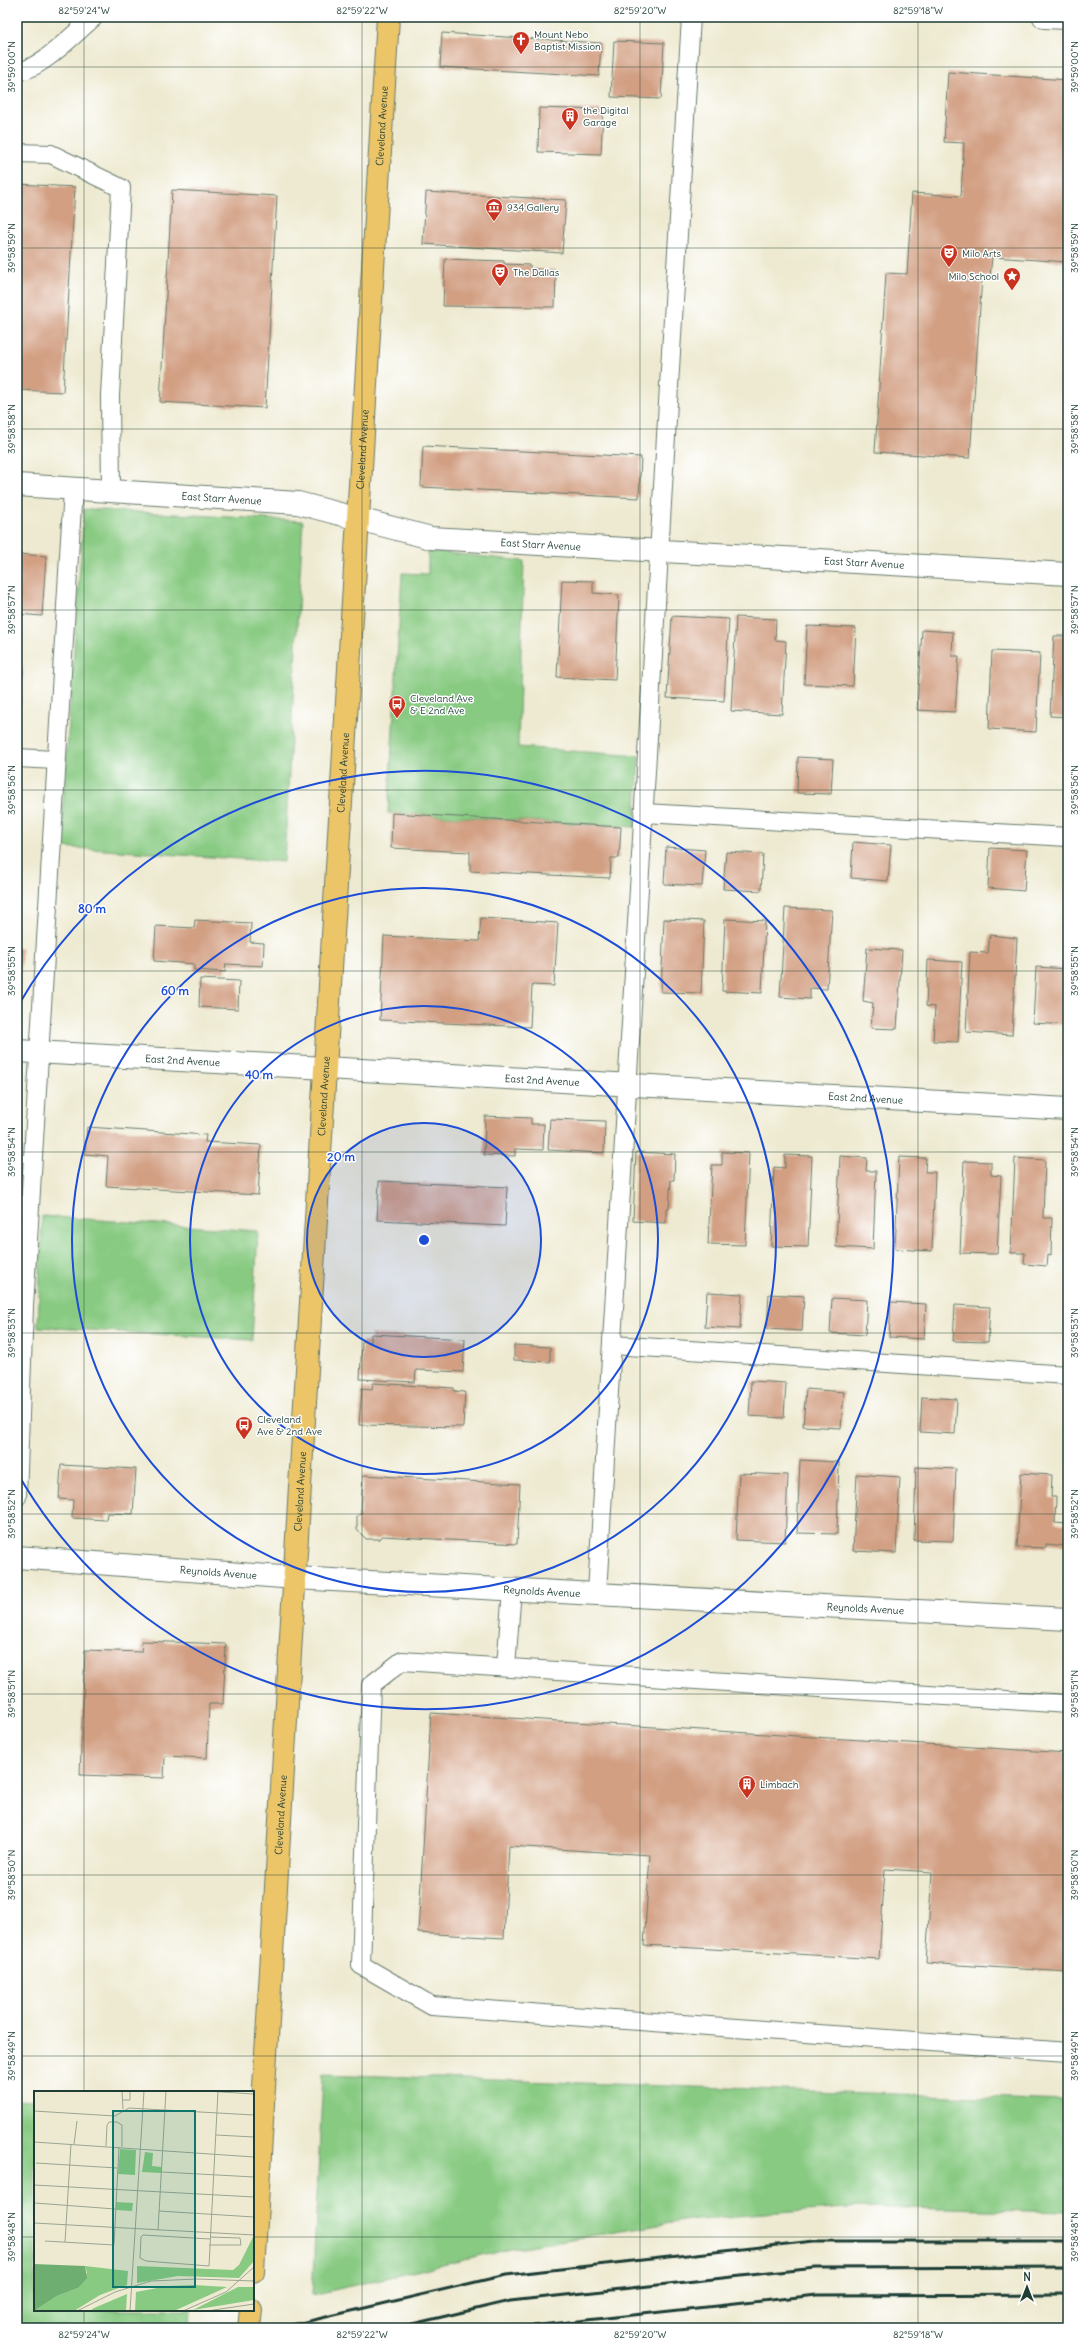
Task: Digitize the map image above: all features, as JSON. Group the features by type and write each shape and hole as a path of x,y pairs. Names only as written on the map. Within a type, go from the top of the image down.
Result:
{"main road":[{"name":"Cleveland Avenue","path":"254,2256 388,17"},
{"path":"250,2328 251,2311"}],"street":[{"path":"1044,17 1068,18"},
{"name":"East Starr Avenue","path":"17,485 298,504 431,538 1068,574"},
{"name":"East 2nd Avenue","path":"17,1051 1068,1109"},
{"name":"Reynolds Avenue","path":"17,1557 295,1578 1068,1619"}],"lane":[{"path":"17,71 22,71 39,64 94,17"},
{"path":"597,1593 691,17"},
{"path":"17,153 51,154 121,188 110,396 111,491"},
{"path":"17,1497 20,1307 39,1052 73,488"},
{"path":"17,758 56,760"},
{"path":"644,813 1068,837"},
{"path":"612,1345 1068,1375"},
{"path":"506,1667 512,1589"},
{"path":"1068,1704 402,1661 371,1685 361,1965 432,2006 1068,2052"}],"green space":[{"path":"84,509 303,521 284,862 60,847"},
{"path":"428,551 524,561 518,747 639,756 635,827 388,813 402,573 428,574"},
{"path":"42,1216 258,1231 252,1340 38,1327"},
{"path":"323,2074 1068,2100 1068,2212 860,2207 696,2219 516,2248 312,2295"},
{"path":"17,2100 34,2101 34,2311 191,2311 190,2324 177,2328 17,2328"}],"building":[{"name":"Mount Nebo Baptist Mission","path":"442,33 601,43 599,76 440,67"},
{"path":"614,41 664,43 661,99 611,97"},
{"name":"Milo Arts","path":"948,72 1068,80 1068,262 992,257 990,277 982,276 970,458 875,452 886,273 907,274 912,193 961,196 964,143 944,142"},
{"name":"the Digital Garage","path":"539,108 603,110 601,154 538,152"},
{"path":"17,184 75,187 63,392 17,390"},
{"path":"172,190 277,196 265,408 160,402"},
{"name":"934 Gallery","path":"426,192 566,200 562,253 423,244"},
{"name":"The Dallas","path":"445,259 504,261 504,264 530,265 530,269 556,270 555,307 443,306"},
{"path":"423,446 641,457 639,498 421,487"},
{"path":"17,554 46,556 42,616 17,614"},
{"path":"562,580 593,581 593,593 619,595 615,680 557,677"},
{"path":"672,616 729,619 724,701 667,698"},
{"path":"736,617 776,619 775,640 786,641 782,714 731,711"},
{"path":"807,626 856,628 853,686 804,684"},
{"path":"922,630 953,632 952,656 959,656 955,712 917,710"},
{"path":"1054,636 1068,636 1068,717 1050,716"},
{"path":"992,651 1040,653 1036,732 989,729"},
{"path":"17,668 23,668 21,705 17,704"},
{"path":"798,757 833,759 831,794 797,793"},
{"path":"392,813 621,827 619,858 611,858 610,878 470,871 470,852 391,848"},
{"path":"853,842 891,845 888,881 851,878"},
{"path":"666,847 705,850 702,886 664,884"},
{"path":"990,848 1027,850 1024,891 988,888"},
{"path":"726,852 763,854 761,891 723,889"},
{"path":"785,908 832,910 827,989 810,988 810,999 780,997"},
{"path":"481,918 558,923 554,986 532,985 530,1027 380,1020 384,936 479,941"},
{"path":"664,919 704,921 701,993 661,992"},
{"path":"725,919 765,921 762,993 722,991"},
{"path":"195,920 251,923 250,942 264,943 263,966 226,964 225,972 194,970 194,964 154,961 156,926 194,928"},
{"path":"990,935 1017,938 1012,1035 966,1032 970,952 988,953"},
{"path":"17,948 22,948 20,987 17,987"},
{"path":"867,948 902,950 897,1029 871,1028 873,1003 863,1001"},
{"path":"928,960 962,962 958,1042 933,1041 935,1007 926,1006"},
{"path":"1036,967 1068,969 1068,1025 1033,1023"},
{"path":"200,979 239,981 238,1009 199,1007"},
{"path":"485,1116 531,1118 531,1124 544,1124 543,1150 515,1149 515,1156 484,1155"},
{"path":"550,1119 605,1121 604,1153 548,1150"},
{"path":"87,1127 206,1135 205,1142 261,1145 258,1195 106,1186 108,1156 85,1154"},
{"path":"636,1152 675,1154 674,1180 671,1180 669,1208 666,1208 666,1223 633,1221"},
{"path":"722,1152 749,1153 745,1245 708,1244 712,1165 722,1165"},
{"path":"785,1155 812,1156 808,1247 771,1246 774,1167 785,1168"},
{"path":"840,1156 867,1158 866,1171 876,1171 873,1249 836,1247"},
{"path":"899,1157 926,1158 925,1172 935,1172 932,1251 895,1249"},
{"path":"1015,1158 1045,1160 1043,1218 1052,1218 1051,1255 1048,1254 1047,1266 1024,1264 1025,1253 1011,1253"},
{"path":"964,1161 991,1162 991,1175 1001,1176 997,1254 960,1253"},
{"path":"379,1181 507,1187 505,1226 377,1220"},
{"path":"707,1292 742,1294 740,1329 705,1327"},
{"path":"769,1294 804,1296 802,1331 767,1329"},
{"path":"832,1298 867,1300 865,1335 830,1333"},
{"path":"891,1302 926,1304 924,1339 889,1337"},
{"path":"955,1305 990,1307 988,1342 953,1341"},
{"path":"371,1334 465,1339 463,1372 416,1370 415,1382 360,1379 362,1341 371,1342"},
{"path":"514,1345 550,1347 550,1362 514,1360"},
{"path":"751,1381 786,1383 784,1418 749,1416"},
{"path":"373,1383 454,1388 454,1391 465,1392 463,1427 359,1425 362,1388 372,1389"},
{"path":"806,1389 844,1392 841,1428 803,1426"},
{"path":"922,1397 957,1399 955,1434 920,1432"},
{"path":"800,1460 839,1462 837,1534 797,1533"},
{"path":"61,1465 136,1469 133,1514 107,1513 106,1520 72,1518 73,1500 59,1499"},
{"path":"916,1467 956,1469 953,1541 914,1540"},
{"path":"739,1473 788,1475 785,1542 736,1540"},
{"path":"1021,1473 1052,1475 1051,1497 1056,1497 1055,1523 1067,1524 1066,1546 1046,1544 1046,1548 1017,1547"},
{"path":"857,1474 900,1477 896,1553 853,1551"},
{"path":"363,1475 520,1484 517,1544 383,1536 379,1539 366,1539 357,1530 357,1516 361,1514"},
{"path":"142,1641 226,1644 223,1704 209,1704 207,1758 165,1756 164,1778 80,1775 85,1650 141,1652"},
{"name":"Limbach","path":"431,1713 1068,1753 1068,1972 926,1963 932,1872 885,1869 879,1959 644,1945 650,1855 509,1846 504,1938 418,1933"}],"railway":[{"path":"279,2328 506,2275 814,2241 1068,2241"},
{"path":"395,2328 510,2301 816,2268 1068,2267"},
{"path":"514,2328 817,2295 1068,2294"}],"place":[{"name":"Mount Nebo Baptist Mission","path":"521,55"},
{"name":"the Digital Garage","path":"570,131"},
{"name":"934 Gallery","path":"494,222"},
{"name":"Milo Arts","path":"949,268"},
{"name":"The Dallas","path":"500,287"},
{"name":"Milo School","path":"1012,291"},
{"name":"Cleveland Ave & E 2nd Ave","path":"397,719"},
{"name":"Cleveland Ave & 2nd Ave","path":"244,1440"},
{"name":"Limbach","path":"747,1799"}]}
